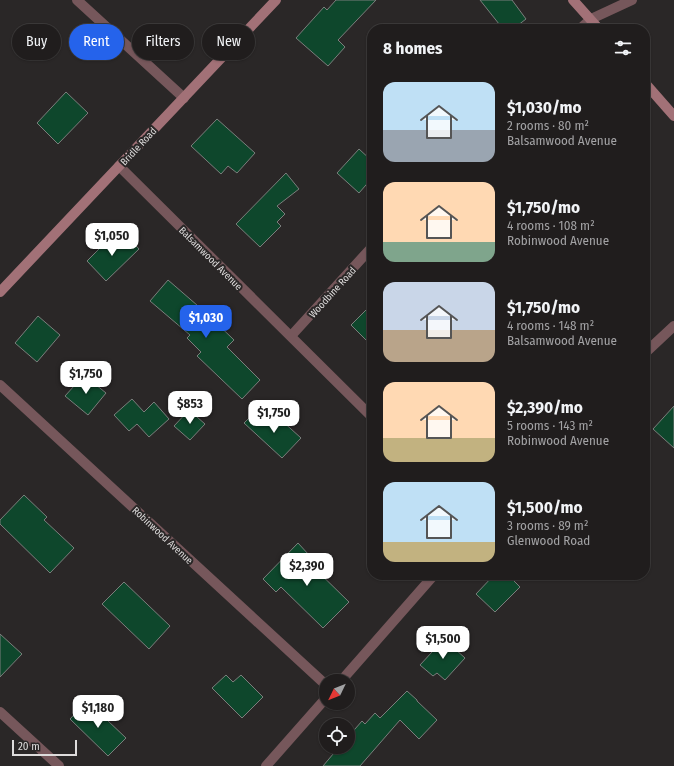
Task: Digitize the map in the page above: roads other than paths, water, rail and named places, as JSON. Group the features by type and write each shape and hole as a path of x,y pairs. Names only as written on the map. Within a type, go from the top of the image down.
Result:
{"street":[{"path":"77,0 184,98"},
{"name":"Bridle Road","path":"0,292 276,0"},
{"path":"573,0 595,24"},
{"path":"586,24 591,19 632,0"},
{"path":"650,89 674,116"},
{"name":"Balsamwood Avenue","path":"119,166 367,411"},
{"name":"Woodbine Road","path":"291,336 367,253"},
{"path":"650,348 674,326"},
{"name":"Robinwood Avenue","path":"0,384 319,679"},
{"path":"347,674 430,580"},
{"path":"266,766 319,706"},
{"path":"0,712 59,766"}]}
